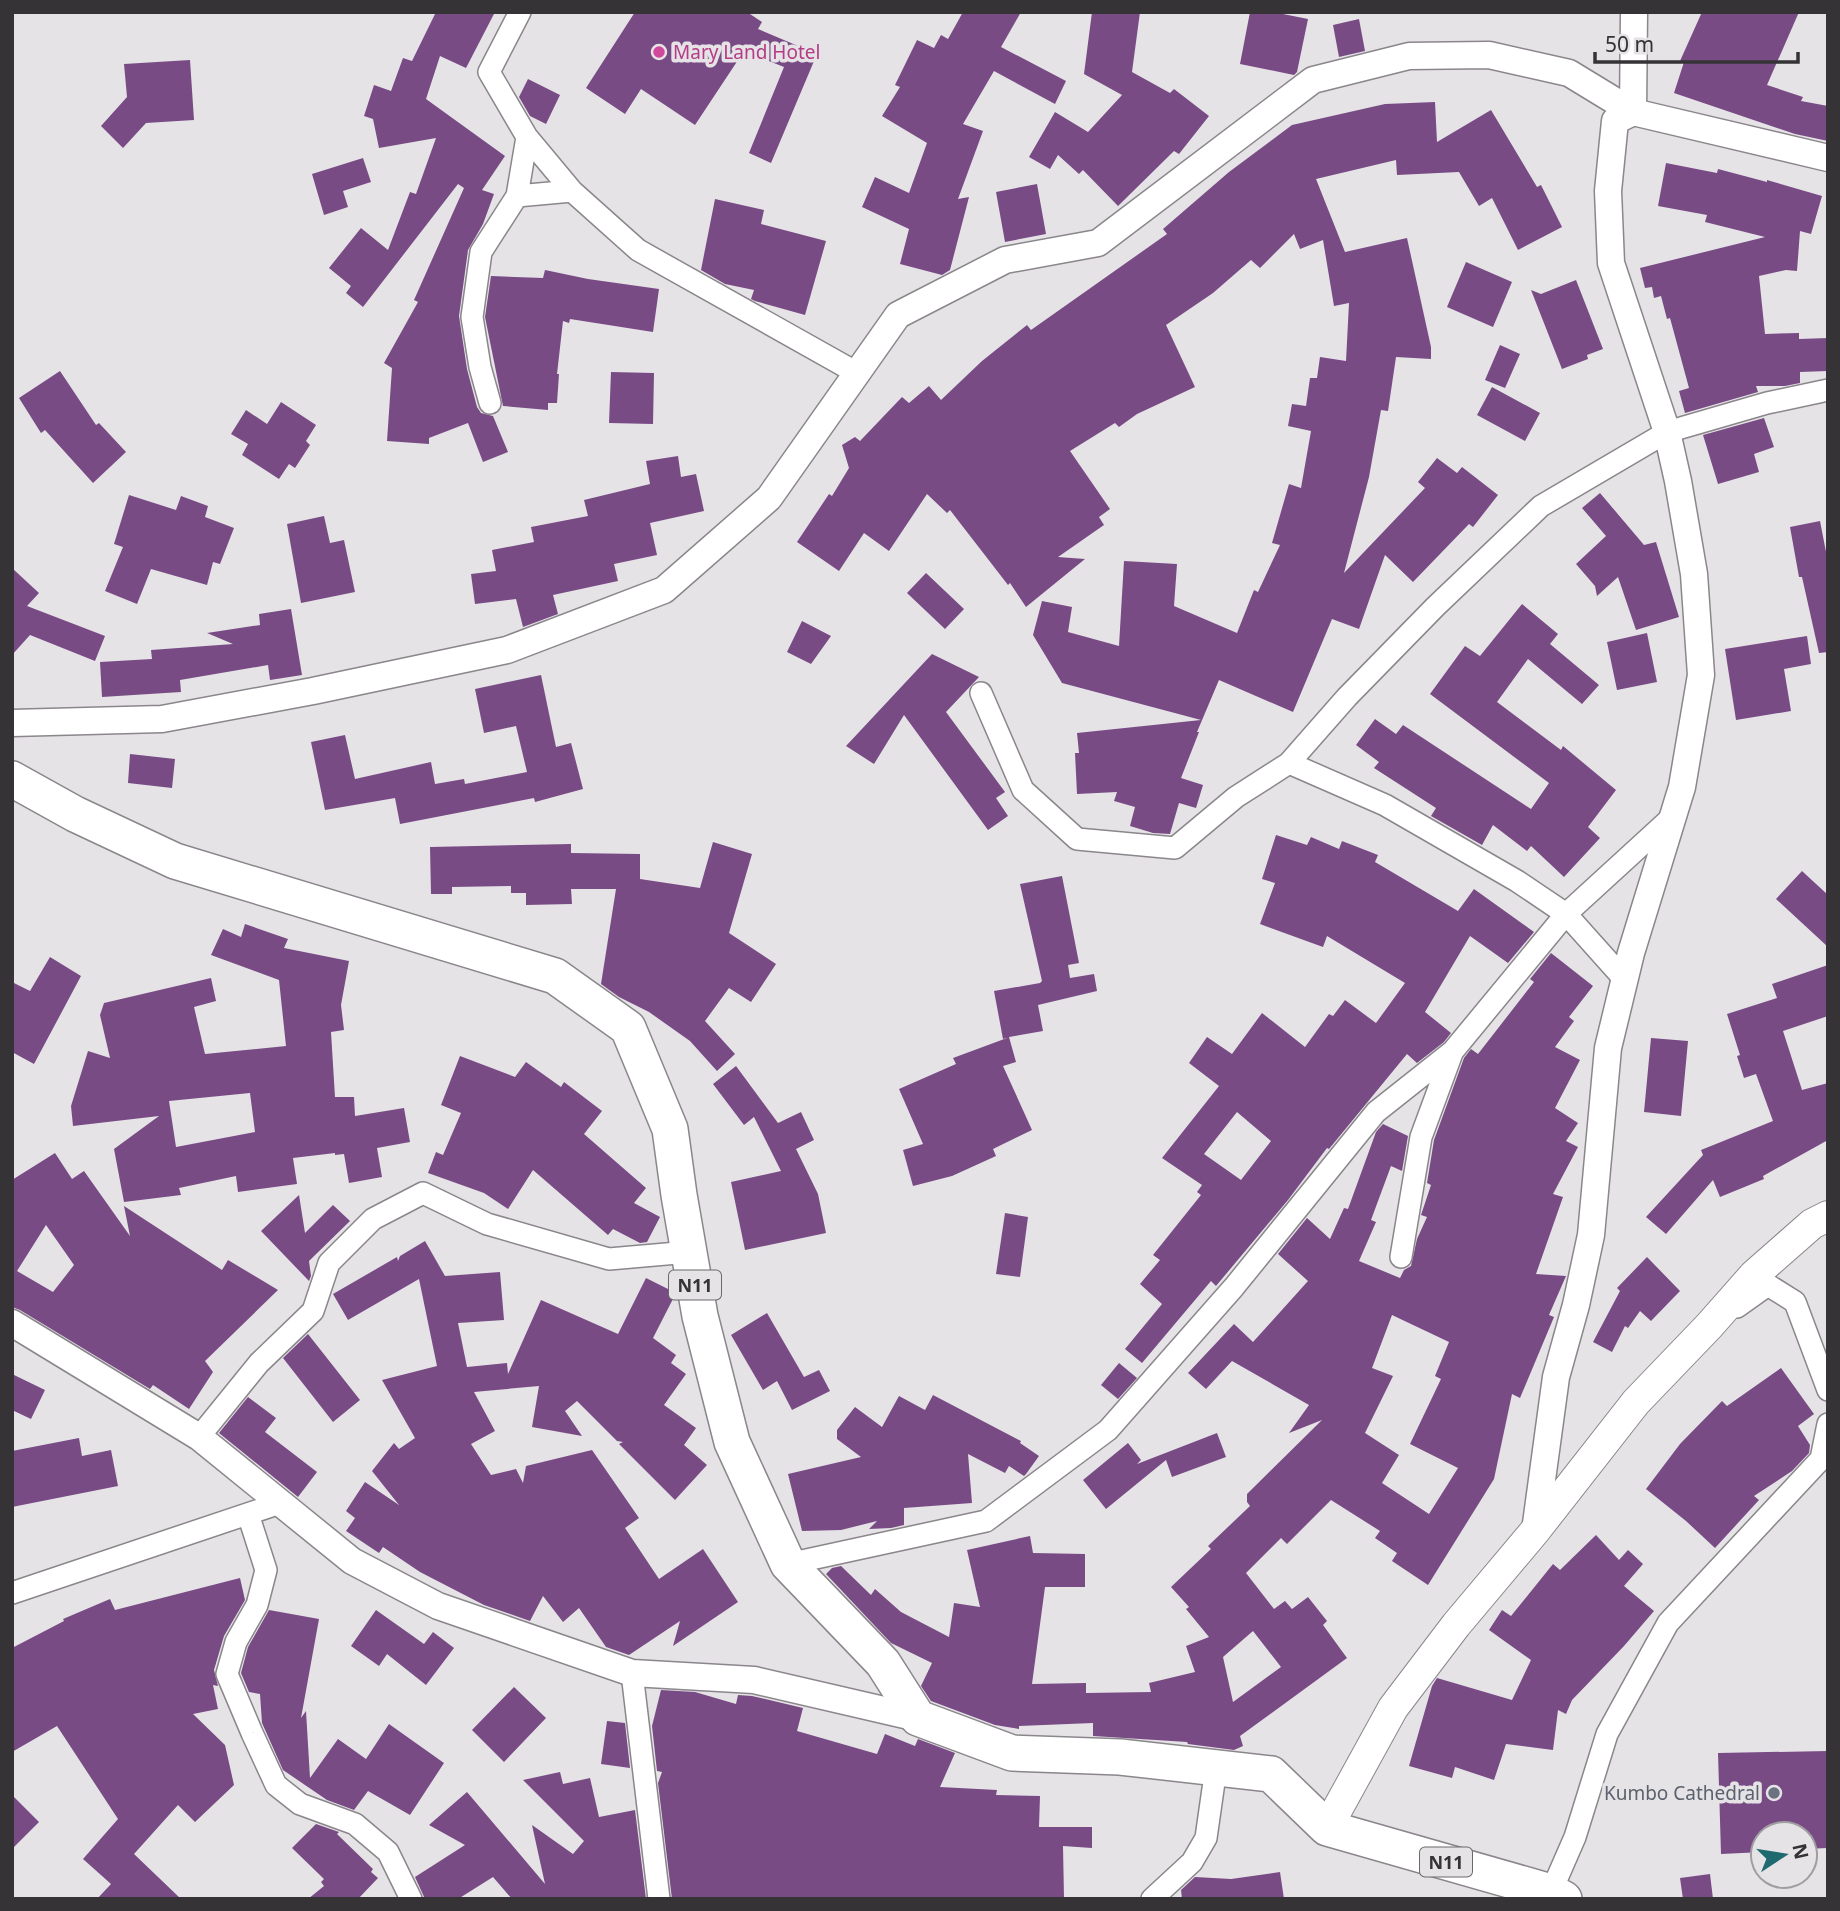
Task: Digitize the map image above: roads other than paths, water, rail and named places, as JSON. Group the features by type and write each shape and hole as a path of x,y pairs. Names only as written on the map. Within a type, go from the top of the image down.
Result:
{"highway":[{"name":"N11","path":"12,779 75,814 175,861 555,976 628,1028 670,1129 700,1316 732,1442 788,1564 883,1662 918,1718 1012,1752 1120,1758 1271,1774 1327,1828 1557,1896"}],"main road":[{"path":"1327,1828 1393,1708 1456,1625 1535,1531 1636,1402 1754,1275 1812,1224 1828,1216"}],"street":[{"path":"520,12 489,72 527,137 572,191 638,250 857,373"},
{"path":"1633,112 1634,12"},
{"path":"12,723 162,719 326,688 507,650 664,590 768,498 898,315 1005,260 1098,243 1313,80 1409,56 1489,55 1569,73 1633,112 1828,158"},
{"path":"1535,1531 1556,1377 1576,1305 1591,1235 1608,1048 1625,980 1682,787 1701,675 1694,574 1667,432 1611,263 1608,191 1615,121 1633,112"},
{"path":"491,403 480,367 472,317 481,252 517,196 527,137"},
{"path":"517,196 572,191"},
{"path":"981,693 1023,790 1077,839 1175,848 1236,797 1289,763 1357,687 1435,607 1541,506 1667,432 1767,402 1828,390"},
{"path":"1289,763 1385,805 1517,881 1566,914 1625,980"},
{"path":"788,1564 986,1521 1108,1430 1234,1287 1376,1112 1453,1051 1566,914 1672,817"},
{"path":"1401,1257 1421,1137 1453,1051"},
{"path":"199,1437 259,1363 313,1311 328,1263 373,1219 423,1193 488,1224 609,1259 689,1252"},
{"path":"1709,1326 1768,1285 1795,1302 1828,1390"},
{"path":"12,1323 199,1437 352,1561 438,1606 632,1673 754,1680 918,1718"},
{"path":"1557,1896 1607,1734 1668,1623 1821,1459 1828,1424"},
{"path":"12,1593 280,1503"},
{"path":"248,1514 266,1570 257,1605 236,1642 228,1674 252,1733 276,1785 300,1804 355,1824 388,1852 411,1899"},
{"path":"632,1673 659,1899"},
{"path":"1152,1899 1192,1863 1206,1838 1216,1768"}],"place":[{"name":"Mary Land Hotel","path":"659,52"},
{"name":"Kumbo Cathedral","path":"1774,1793"}]}
